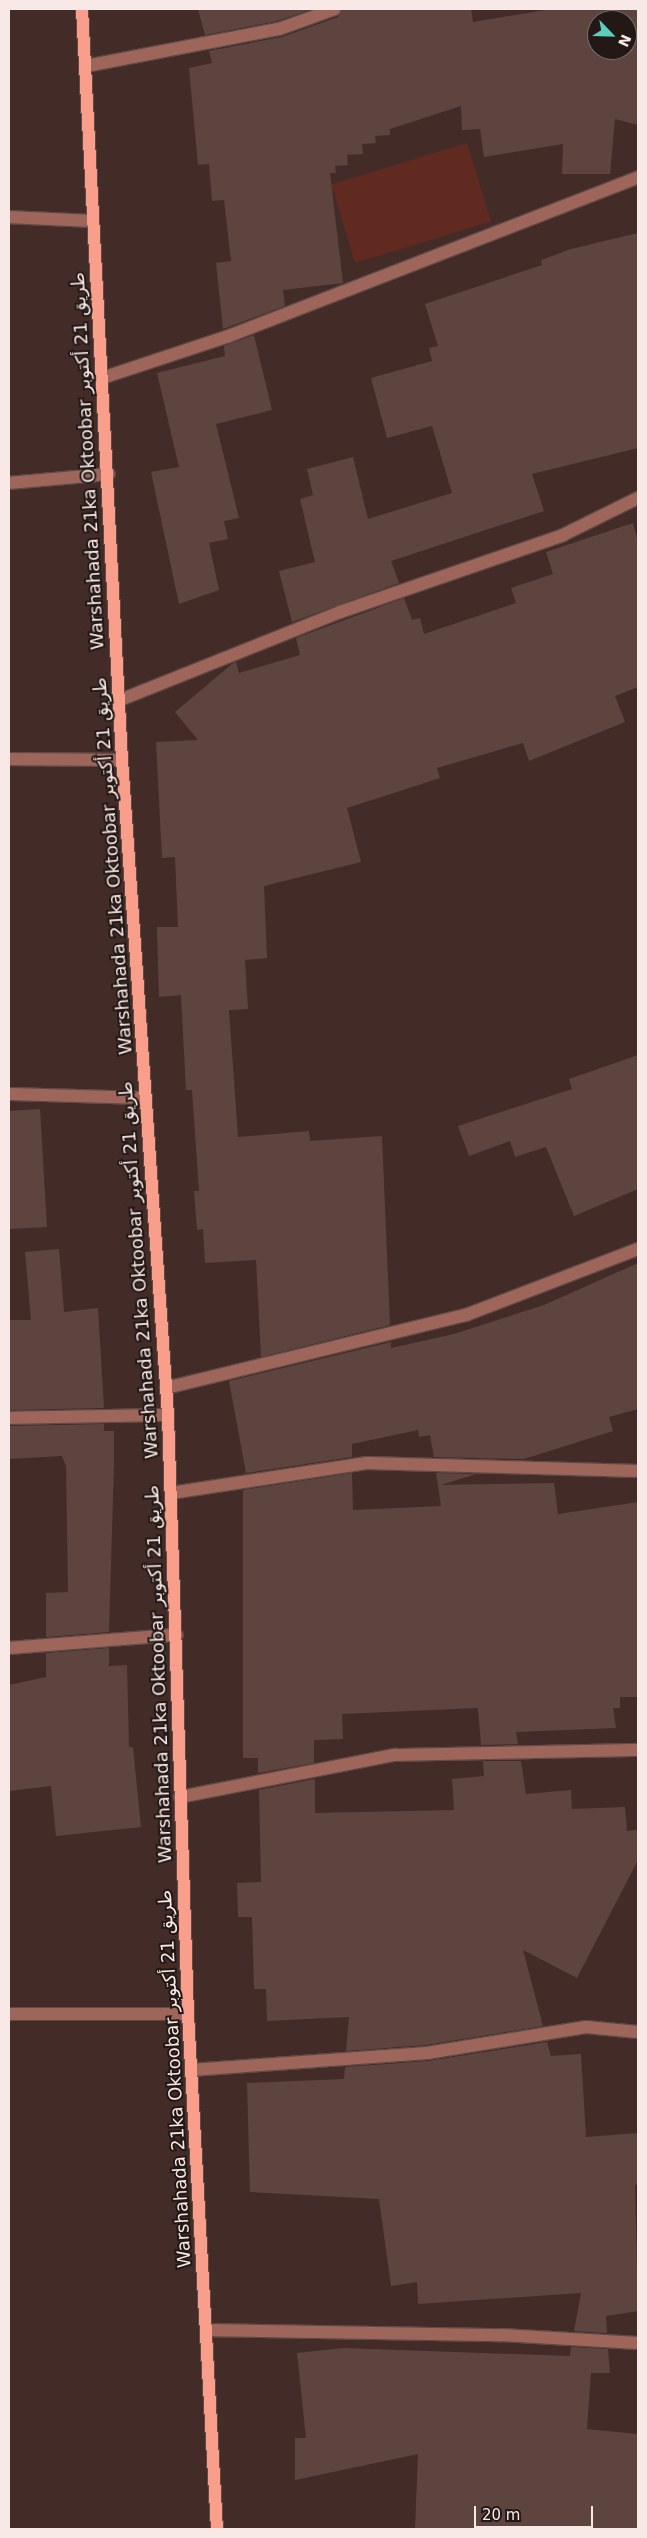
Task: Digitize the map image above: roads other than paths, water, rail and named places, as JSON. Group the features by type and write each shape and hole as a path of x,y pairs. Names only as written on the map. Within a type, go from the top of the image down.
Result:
{"main road":[{"name":"Warshahada 21ka Oktoobar طريق 21 أكتوبر","path":"82,9 86,66 91,221 109,474 122,760 168,1415 188,2014 217,2529"}],"street":[{"path":"86,66 279,29 335,9"},
{"path":"102,378 229,336 638,177"},
{"path":"9,217 91,221"},
{"path":"9,482 109,474"},
{"path":"120,700 340,612 563,535 638,498"},
{"path":"9,759 122,760"},
{"path":"9,1094 146,1098"},
{"path":"166,1388 466,1315 638,1249"},
{"path":"9,1418 168,1415"},
{"path":"171,1493 367,1463 638,1472"},
{"path":"9,1648 176,1636"},
{"path":"180,1796 395,1756 638,1750"},
{"path":"9,2014 188,2014"},
{"path":"191,2070 427,2053 586,2027 638,2032"},
{"path":"206,2330 502,2335 638,2343"}]}
